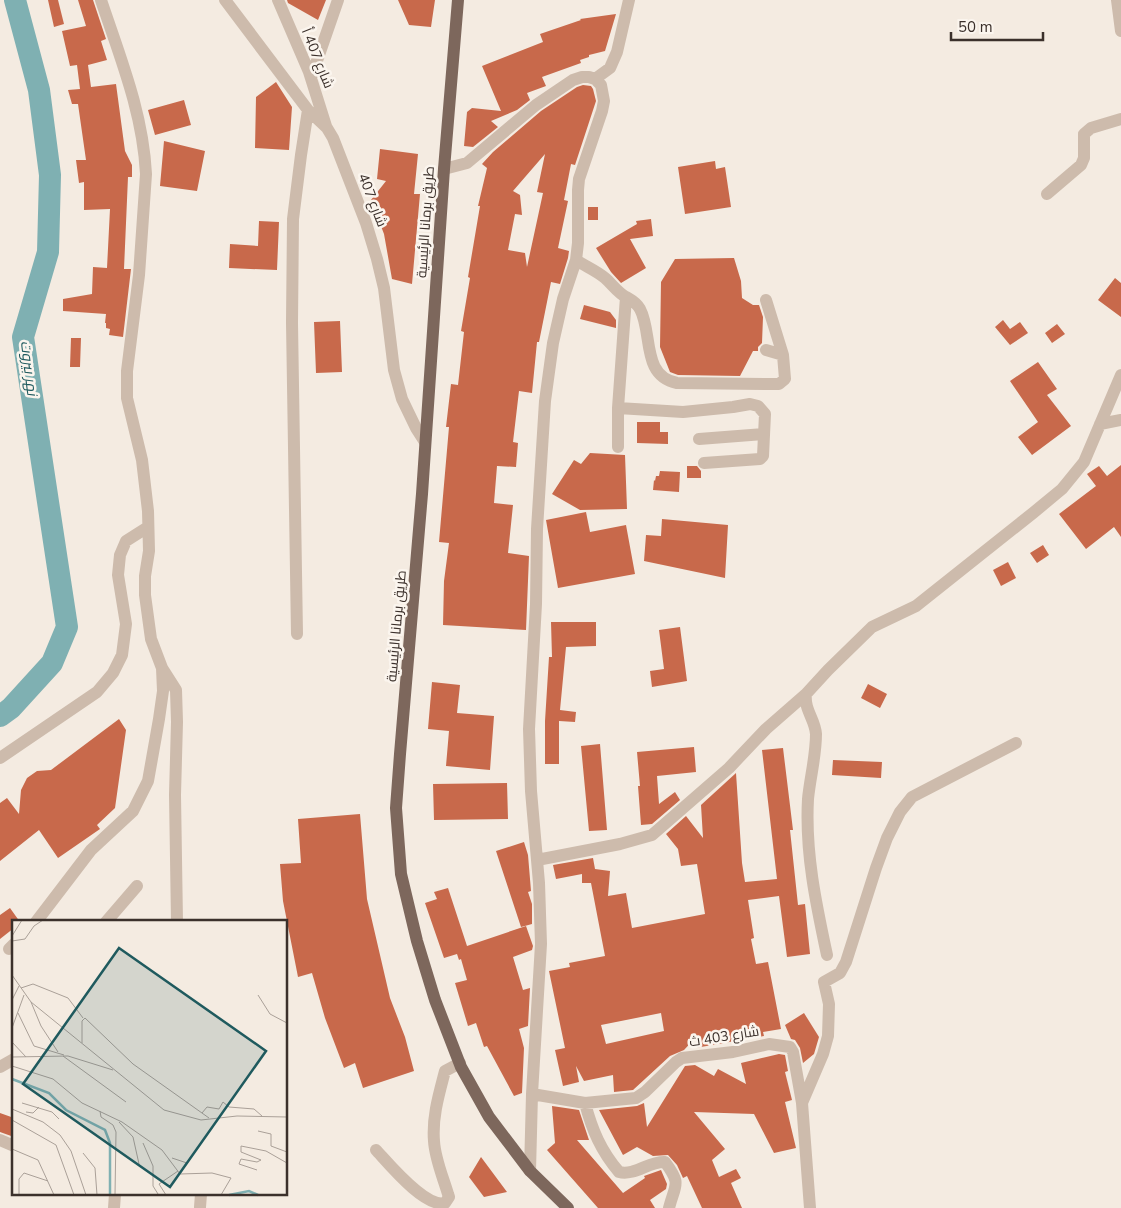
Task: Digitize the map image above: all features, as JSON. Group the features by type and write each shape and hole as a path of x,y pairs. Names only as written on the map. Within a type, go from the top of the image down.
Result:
{"main road":[{"name":"طريق برمانا الرئيسية","path":"458,0 396,808 401,874 417,941 436,1000 460,1063 489,1117 530,1171 568,1208"}],"street":[{"path":"101,0 125,70 141,131 145,158 146,174 139,275 127,398 142,460 148,512 149,551 145,576 146,601 152,644 162,668 176,690 177,920"},
{"name":"شارع 407","path":"225,0 308,110 327,128 338,151 372,239 384,288 397,383 408,412 425,442"},
{"name":"شارع 407 أ","path":"278,0 311,78 327,128"},
{"path":"311,78 338,0"},
{"path":"595,79 610,68 617,52 629,0"},
{"path":"1116,0 1121,31"},
{"path":"444,169 467,163 536,105 573,80 582,77 595,79 601,85 604,101 579,180 576,260 563,299 553,343 545,401 536,529 536,604 529,729 541,944 532,1094 530,1171"},
{"path":"297,634 292,323 293,219 308,110"},
{"path":"1047,194 1081,165 1084,158 1084,134 1091,128 1121,119"},
{"path":"576,260 603,276 626,297 631,298 639,308 645,322 653,362 659,374 666,381 779,384 785,379 783,355 766,300"},
{"path":"618,447 618,408 626,297"},
{"path":"766,350 783,355"},
{"path":"537,860 620,844 652,835 729,768 766,729 806,694 872,627 916,606 1062,489 1084,462 1121,375"},
{"path":"618,408 683,412 750,404 758,406 765,414 763,456 760,459 704,463"},
{"path":"1100,424 1121,420"},
{"path":"699,439 764,434"},
{"path":"0,758 97,692 113,673 122,654 126,624 118,575 120,556 126,541 148,527"},
{"path":"38,920 91,850 133,811 148,781 159,719 162,668"},
{"path":"806,694 804,704 812,718 816,734 808,800 808,842 815,903 827,955"},
{"path":"810,1208 802,1103 820,1061 828,1036 829,1004 824,982 840,973 846,962 887,838 900,812 912,797 1016,743"},
{"path":"108,920 137,886"},
{"name":"شارع 403 ث","path":"532,1094 586,1103 636,1098 682,1058 733,1052 770,1044 790,1047 795,1062 802,1103"},
{"path":"0,1067 12,1060"},
{"path":"376,1150 406,1183 422,1197 440,1204 445,1203 449,1197 436,1157 434,1140 436,1106 445,1071 460,1063"},
{"path":"586,1103 590,1125 598,1144 619,1172 626,1174 658,1162 665,1162 676,1182 676,1190 668,1208"},
{"path":"0,1140 12,1145"}],"building":[{"path":"48,0 58,0 64,24 54,27"},
{"path":"78,0 93,0 106,39 101,41 107,60 88,65 91,87 116,84 125,151 132,165 132,177 128,177 124,269 131,269 123,337 109,335 110,329 106,328 105,323 106,314 63,311 63,299 92,294 93,267 107,268 110,209 84,210 84,182 79,183 76,160 86,160 78,104 72,104 68,90 80,89 77,65 70,66 62,31 86,26"},
{"path":"287,0 326,0 318,20 288,3"},
{"path":"398,0 435,0 431,27 409,25"},
{"path":"616,14 605,51 589,55 589,57 580,60 581,63 542,77 546,86 527,93 530,100 517,110 491,121 498,127 473,147 464,146 467,112 472,108 501,111 482,66 543,42 540,34 580,19"},
{"path":"276,82 292,107 289,150 255,148 256,97"},
{"path":"583,85 591,86 596,101 575,165 571,164 564,200 568,201 558,248 569,251 568,258 560,284 551,282 539,342 537,342 532,393 519,391 513,442 518,443 516,467 497,466 494,503 513,505 508,553 529,556 526,630 443,625 444,581 449,543 439,542 449,427 446,427 451,384 458,385 464,332 461,331 470,278 468,277 480,206 478,206 487,168 482,164 493,152 541,111","holes":["545,154 537,192 543,193 527,267 525,253 508,250 515,214 522,215 520,195 513,191"]},
{"path":"184,100 191,125 155,135 148,110"},
{"path":"164,141 205,151 197,191 160,186"},
{"path":"380,149 418,154 414,194 420,194 412,284 392,279 384,234 371,200 386,181 377,179"},
{"path":"715,161 716,169 725,167 731,207 685,214 678,167"},
{"path":"588,207 598,207 598,220 588,220"},
{"path":"651,219 653,236 630,239 646,268 621,283 611,272 596,248 637,224 636,221"},
{"path":"259,221 279,222 277,270 229,268 230,244 258,246"},
{"path":"734,258 741,281 742,298 753,305 759,305 763,317 762,343 758,347 758,351 753,351 740,376 678,375 670,372 660,347 661,282 675,259"},
{"path":"1115,278 1121,283 1121,317 1098,300"},
{"path":"584,305 610,312 616,320 616,328 580,319"},
{"path":"1003,320 1010,329 1020,322 1028,333 1010,345 995,327"},
{"path":"340,321 342,372 316,373 314,322"},
{"path":"1057,324 1065,334 1052,343 1045,333"},
{"path":"71,338 81,338 80,367 70,367"},
{"path":"1038,362 1057,389 1047,395 1071,426 1032,455 1018,437 1038,422 1010,381"},
{"path":"637,422 660,422 660,432 668,432 668,444 637,443"},
{"path":"590,453 625,455 627,509 580,510 552,494 574,460 581,464"},
{"path":"1121,465 1121,537 1114,527 1086,549 1059,514 1096,486 1087,474 1099,466 1107,476"},
{"path":"687,466 697,466 701,471 701,478 687,478"},
{"path":"660,471 680,472 679,492 653,490 654,480 656,476 659,476"},
{"path":"586,512 590,532 626,525 635,574 558,588 546,520"},
{"path":"662,519 728,525 725,578 644,561 646,535 661,536"},
{"path":"1043,545 1049,555 1037,563 1030,553"},
{"path":"1008,562 1016,578 1001,586 993,570"},
{"path":"551,622 596,622 596,646 566,647 560,710 576,712 575,722 559,721 559,764 545,764 545,721 549,657 552,657"},
{"path":"680,627 687,681 652,687 650,671 664,669 659,630"},
{"path":"432,682 460,685 457,713 494,716 490,770 446,766 449,731 428,729"},
{"path":"868,684 887,694 880,708 861,698"},
{"path":"119,719 126,730 115,808 97,825 100,829 58,858 39,830 0,861 0,803 7,798 19,814 21,790 27,778 37,771 51,770"},
{"path":"600,744 607,830 589,831 581,746"},
{"path":"694,747 696,772 657,776 659,804 675,792 680,800 652,824 641,825 637,752"},
{"path":"783,748 793,830 790,830 798,905 805,904 810,954 787,957 779,896 748,900 754,938 751,939 756,964 768,962 781,1029 763,1032 764,1036 695,1048 701,1038 698,1035 684,1050 670,1056 633,1090 614,1092 613,1075 584,1081 576,1066 579,1082 563,1086 555,1050 565,1048 549,971 570,967 569,963 605,956 591,883 582,883 582,874 556,879 553,865 593,858 595,869 610,871 608,896 626,893 632,928 705,914 697,864 681,866 678,849 666,834 686,816 703,838 701,805 736,773 745,882 777,879 762,750","holes":["661,1013 664,1031 606,1044 601,1025"]},
{"path":"833,760 882,762 881,778 832,775"},
{"path":"507,783 508,819 434,820 433,784"},
{"path":"360,814 367,899 390,998 405,1037 414,1071 363,1088 355,1063 344,1068 325,1018 312,973 298,977 283,901 280,864 301,863 298,819"},
{"path":"524,842 528,855 531,891 528,892 532,904 532,924 521,927 496,851"},
{"path":"448,888 467,946 526,926 533,946 532,950 513,957 523,990 530,988 528,1026 519,1029 524,1048 522,1093 514,1096 487,1046 484,1047 476,1023 468,1026 455,983 467,980 461,959 459,960 457,954 444,958 425,903 437,899 434,892"},
{"path":"10,908 19,920 12,920 12,930 0,939 0,915"},
{"path":"804,1013 819,1037 814,1054 803,1063 800,1048 795,1040 791,1039 785,1025"},
{"path":"779,1054 785,1055 788,1071 785,1072 792,1100 785,1102 796,1148 774,1153 754,1114 694,1112 725,1149 712,1160 719,1177 736,1169 741,1178 731,1183 742,1208 702,1208 687,1176 683,1178 677,1165 668,1155 653,1156 637,1147 623,1155 599,1110 637,1106 644,1103 647,1127 685,1066 695,1065 714,1076 718,1069 746,1084 741,1063"},
{"path":"552,1106 579,1110 589,1140 577,1140 623,1193 645,1178 644,1176 661,1170 667,1184 666,1189 650,1200 655,1208 598,1208 547,1150 555,1143"},
{"path":"0,1113 12,1117 12,1136 0,1132"},
{"path":"481,1157 507,1192 484,1197 469,1177"}],"waterway":[{"name":"نهر بيروت","path":"0,716 11,708 52,663 67,627 23,337 48,252 50,175 39,90 15,0"}]}
